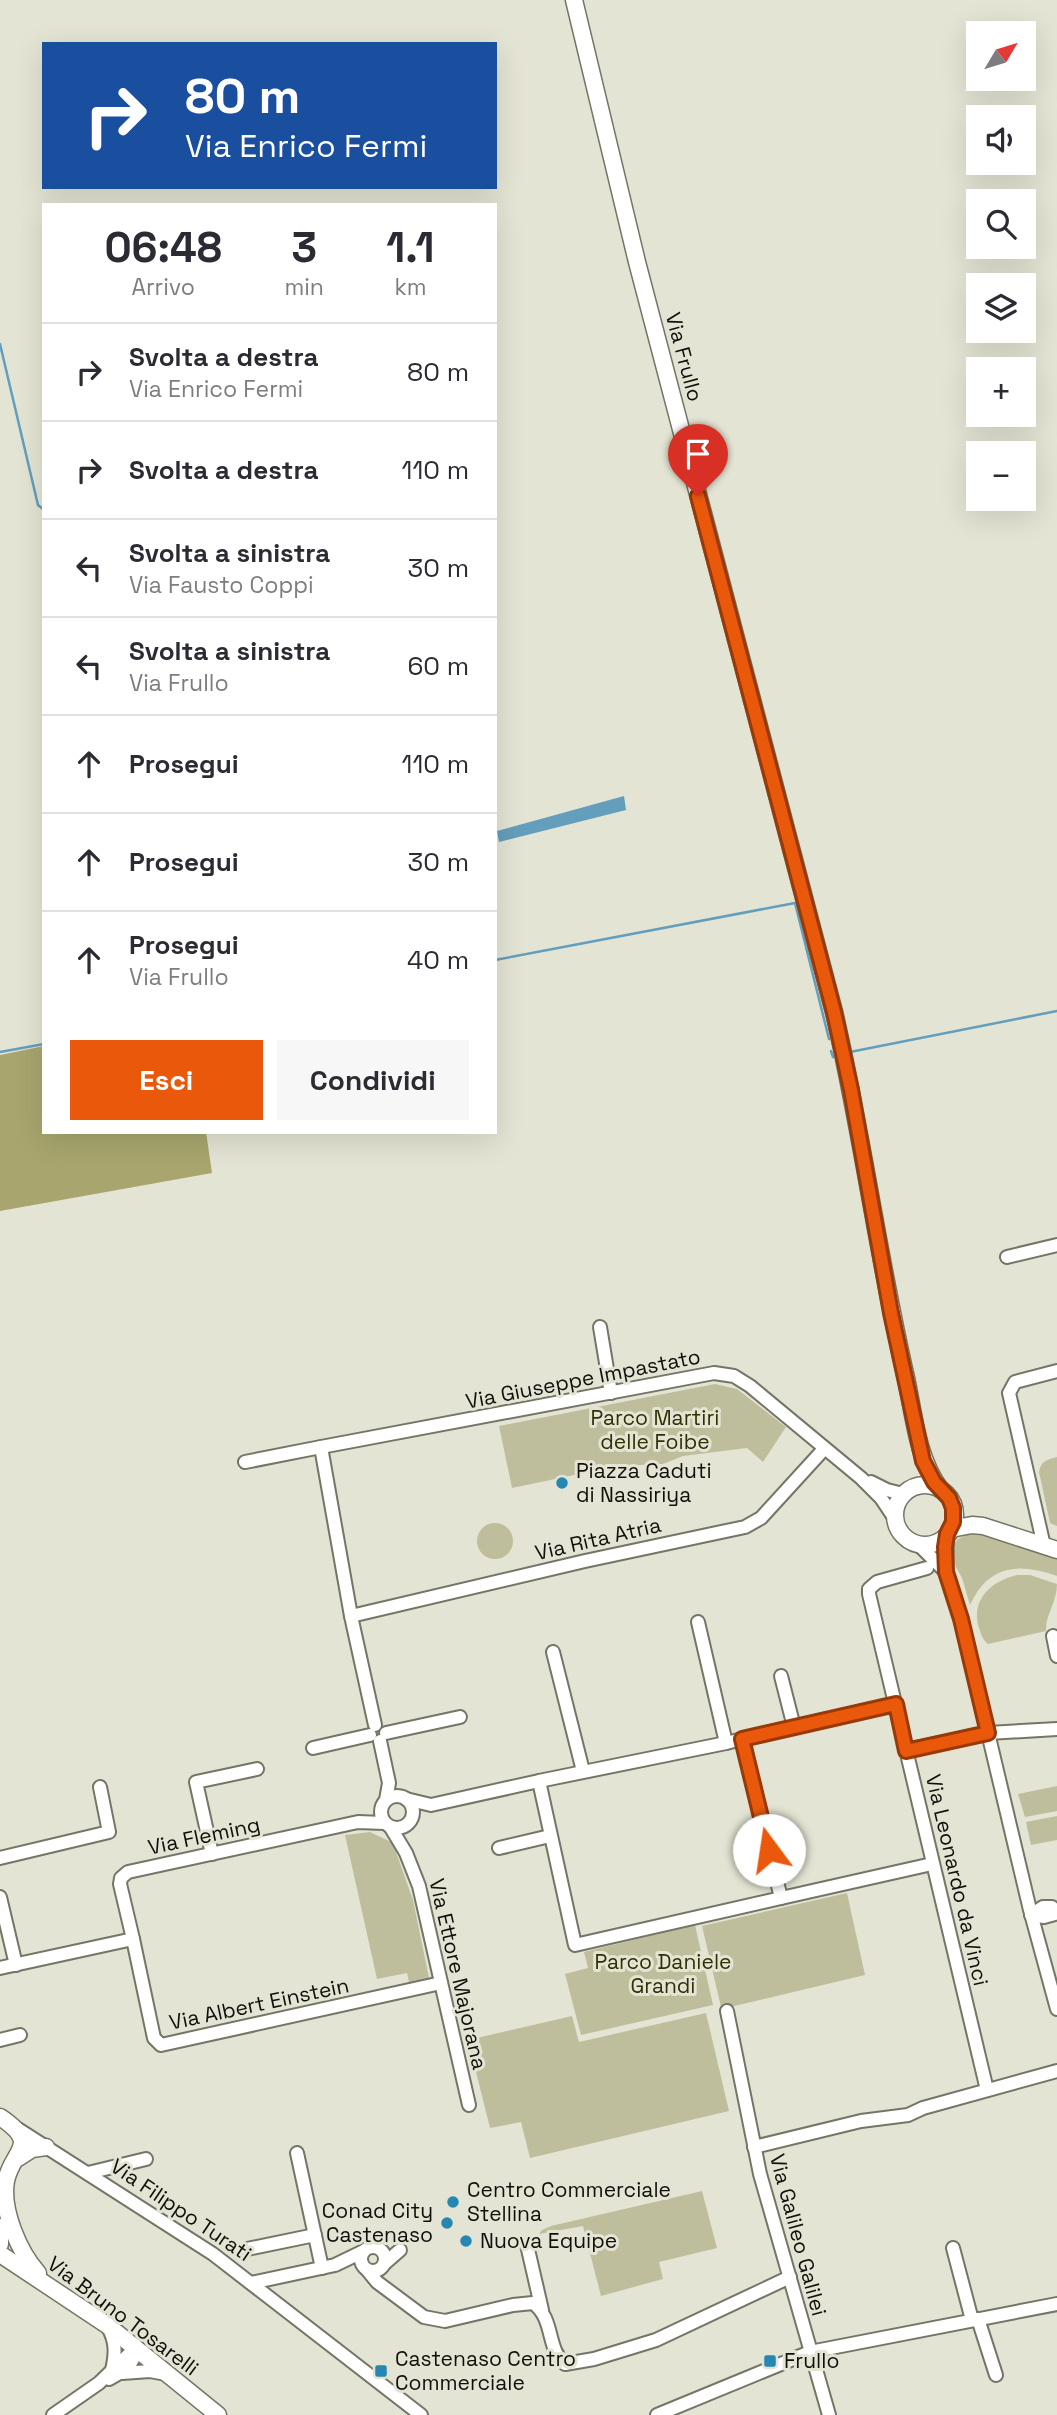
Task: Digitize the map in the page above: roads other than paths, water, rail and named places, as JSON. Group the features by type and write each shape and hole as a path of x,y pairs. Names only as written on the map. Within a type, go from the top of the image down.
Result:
{"street":[{"name":"Via Frullo","path":"574,0 637,262 834,1012 923,1461 940,1489"},
{"path":"1007,1257 1057,1245"},
{"path":"600,1327 611,1393"},
{"path":"1051,1548 1009,1393 1015,1382 1057,1371"},
{"name":"Via Giuseppe Impastato","path":"246,1462 714,1373 734,1376 750,1386 861,1478 881,1498 895,1519"},
{"path":"321,1447 351,1616 392,1800 381,1817 387,1825 401,1828 431,1805"},
{"name":"Via Rita Atria","path":"351,1616 745,1527 761,1518 824,1449"},
{"path":"923,1461 895,1507 895,1519 904,1536 916,1543 946,1572"},
{"name":"Via Giuseppe Impastato","path":"861,1478 887,1490 907,1490"},
{"path":"907,1490 922,1485 940,1489 952,1503 983,1526"},
{"path":"952,1503 954,1515 949,1532 946,1572 961,1619 1023,1883 1057,2009"},
{"path":"916,1543 931,1544 949,1532 971,1525 983,1526 1051,1548"},
{"name":"Via Leonardo da Vinci","path":"927,1568 877,1582 869,1589 987,2090"},
{"path":"698,1622 726,1742"},
{"path":"1053,1636 1057,1656"},
{"path":"553,1651 583,1771"},
{"path":"782,1676 794,1727"},
{"path":"392,1800 431,1805 896,1704"},
{"path":"313,1748 460,1717"},
{"path":"906,1751 988,1733 1057,1729"},
{"path":"742,1739 781,1898"},
{"path":"212,1854 196,1782 257,1769"},
{"path":"539,1781 575,1945 932,1864"},
{"path":"0,1858 109,1832 100,1787"},
{"path":"392,1800 413,1808 411,1820"},
{"name":"Via Fleming","path":"358,1822 392,1800"},
{"name":"Via Ettore Majorana","path":"406,1853 411,1820"},
{"name":"Via Fleming","path":"133,1939 120,1884 124,1875 358,1822 387,1825"},
{"name":"Via Ettore Majorana","path":"387,1825 406,1853 419,1886 469,2105"},
{"path":"499,1849 550,1836"},
{"path":"1023,1883 1036,1898 1055,1910"},
{"path":"0,1897 16,1965"},
{"path":"1031,1915 1043,1907 1055,1910"},
{"path":"1040,1946 1046,1926 1055,1910"},
{"path":"0,1969 133,1939"},
{"name":"Via Albert Einstein","path":"133,1939 154,2038 161,2045 441,1983"},
{"name":"Via Galileo Galilei","path":"727,2011 754,2147 829,2415"},
{"path":"0,2040 20,2035"},
{"path":"987,2090 1057,2071"},
{"name":"Via Galileo Galilei","path":"754,2147 861,2121 908,2115 923,2108 987,2090"},
{"name":"Via Filippo Turati","path":"0,2117 187,2236 421,2415"},
{"path":"18,2129 21,2145 18,2158 6,2179 5,2191 15,2235 27,2260 47,2283"},
{"path":"18,2158 32,2149 46,2147"},
{"path":"297,2153 315,2235 328,2266"},
{"name":"Via Filippo Turati","path":"88,2173 146,2159"},
{"path":"0,2227 0,2244"},
{"path":"0,2253 12,2242 15,2235"},
{"name":"Via Filippo Turati","path":"247,2249 315,2235"},
{"path":"527,2245 542,2310 557,2357 565,2364 594,2359 656,2340 790,2277"},
{"path":"328,2266 371,2247 384,2254 374,2268"},
{"path":"953,2248 975,2320 996,2375"},
{"path":"364,2251 360,2258 374,2268 377,2282 424,2317 445,2321 533,2303 542,2310"},
{"name":"Via Bruno Tosarelli","path":"0,2253 107,2325 218,2415"},
{"path":"328,2266 374,2268"},
{"name":"Via Filippo Turati","path":"251,2283 328,2266"},
{"path":"657,2415 810,2352 1057,2304"},
{"path":"107,2325 115,2343 115,2372"},
{"path":"53,2415 115,2372 128,2355 138,2350"},
{"path":"115,2372 150,2371 171,2375"}],"water":[{"path":"624,796 626,810 499,842 497,831"}],"waterway":[{"path":"0,344 38,505 42,508"},
{"path":"497,960 795,903 829,1039"},
{"path":"850,1052 1057,1011"},
{"path":"0,1052 42,1044"},
{"path":"831,1051 833,1057 836,1056"}],"place":[{"name":"Piazza Caduti di Nassiriya","path":"562,1483"},
{"name":"Centro Commerciale Stellina","path":"453,2202"},
{"name":"Conad City Castenaso","path":"447,2223"},
{"name":"Nuova Equipe","path":"466,2241"},
{"name":"Frullo","path":"770,2361"},
{"name":"Castenaso Centro Commerciale","path":"381,2371"}],"park label":[{"name":"Parco Martiri delle Foibe","path":"655,1430"},
{"name":"Parco Daniele Grandi","path":"663,1974"}]}
